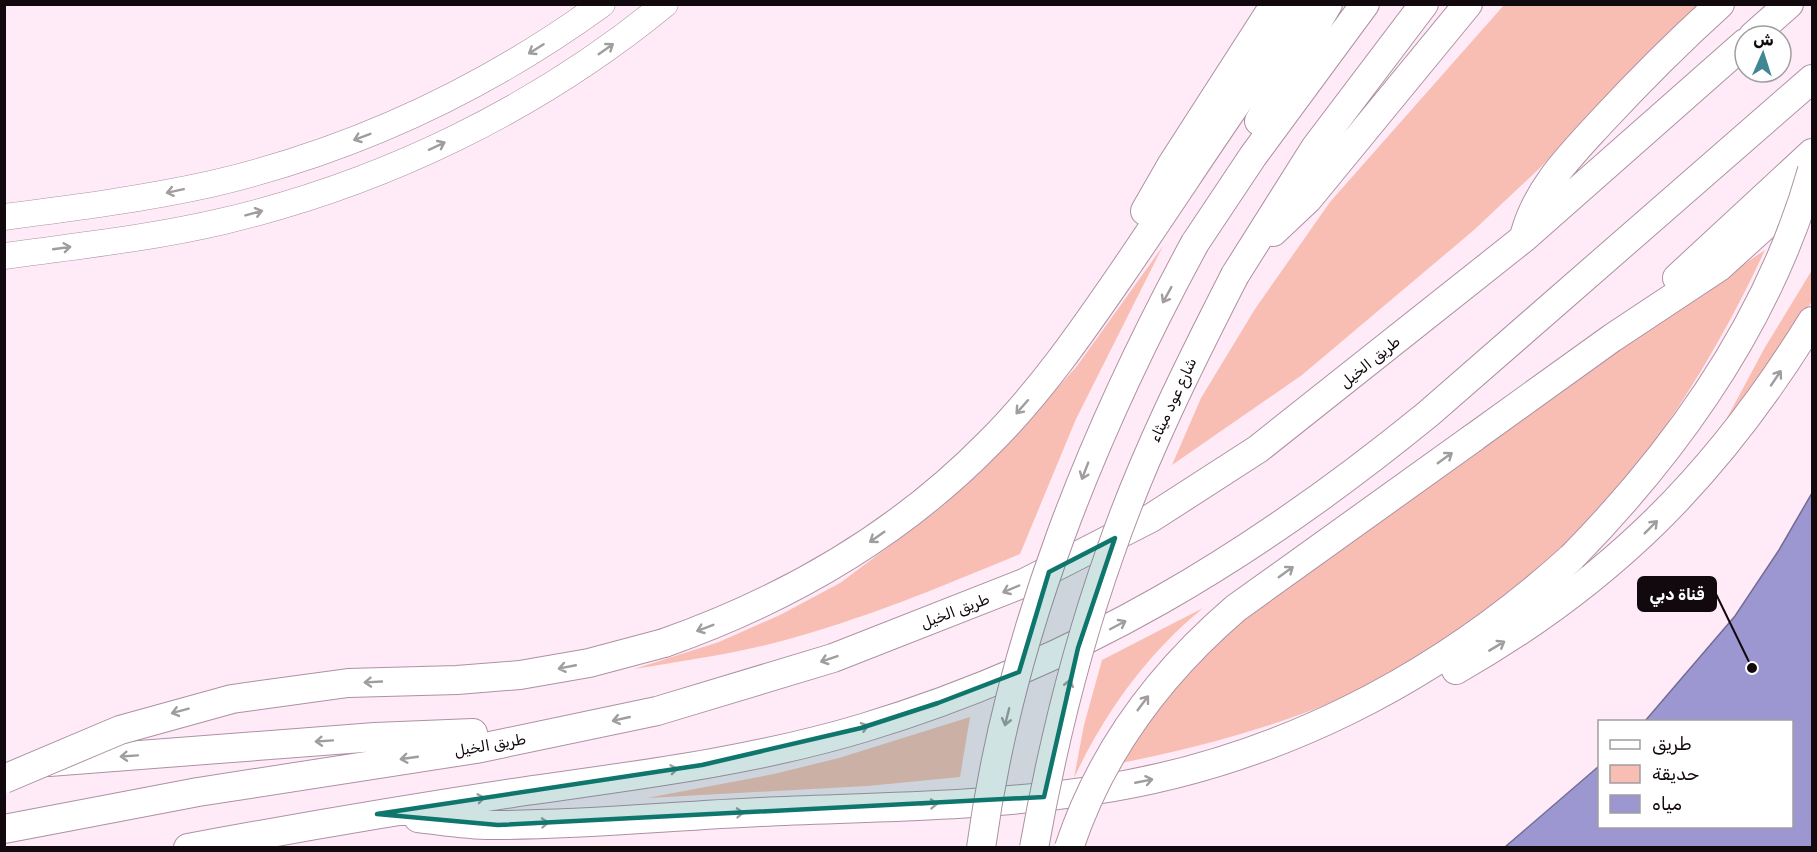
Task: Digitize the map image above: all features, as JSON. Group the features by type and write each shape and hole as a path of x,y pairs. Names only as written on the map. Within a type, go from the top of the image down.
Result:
{"highway":[{"path":"1102,302 1115,268 1172,164 1275,4"},
{"path":"4,779 120,730 232,699 348,683 457,680 520,675 589,663 664,643 736,616 780,595 839,562 903,518 963,469 1017,414 1059,362 1102,302 1306,4"},
{"path":"981,848 1005,724 1029,633 1061,532 1100,433 1144,337 1201,234 1261,117 1328,4"},
{"path":"1201,234 1284,114 1365,4"},
{"name":"شارع عود ميثاء","path":"1034,848 1064,703 1078,648 1110,552 1148,457 1189,365 1235,275 1316,148 1424,4"},
{"path":"1250,250 1290,218 1308,199 1468,4"},
{"path":"1524,238 1539,197 1555,172 1647,74 1720,4"},
{"path":"1766,24 1789,4"},
{"name":"طريق الخيل","path":"4,829 198,792 550,735 657,711 784,674 980,602 1067,563 1151,518 1258,449 1524,238 1733,54"},
{"path":"188,848 377,814 702,765 782,749 861,728 938,703 1014,674 1089,640 1159,603 1231,559 1362,468 1428,414 1812,79"},
{"path":"1612,338 1812,153"},
{"path":"1253,752 1344,713 1441,660 1531,594 1572,557 1659,461 1698,408 1763,296 1789,237 1812,170"},
{"path":"1069,848 1095,780 1117,741 1156,687 1202,637 1236,608 1612,338 1719,267 1812,183"},
{"path":"377,814 498,825 974,802 1092,790 1177,773 1253,752 1297,745 1409,695 1500,645 1585,585 1640,539 1725,449 1763,399 1812,321"},
{"path":"4,765 397,736 495,733 550,735"}],"main road":[{"path":"4,217 128,200 202,186 332,148 403,120 471,86 537,48 602,4"},
{"path":"4,256 200,226 270,209 361,179 449,141 534,96 612,45 664,4"}],"highlighted area":[{"path":"1115,538 1078,648 1044,797 498,825 377,814 702,765 861,728 938,703 1019,672 1049,572"}],"green space":[{"path":"1504,5 1703,5 1616,87 1543,165 1474,230 1302,375 1172,465 1201,398 1255,309 1330,202"},
{"path":"1163,246 1076,419 1020,554 961,579 840,624 742,650 634,669 719,642 780,615 840,583 939,509 988,465 1077,366"},
{"path":"1765,250 1746,290 1704,366 1657,438 1603,507 1531,582 1421,659 1341,698 1305,713 1231,737 1116,764 1171,685 1237,622 1446,475 1513,421"},
{"path":"1812,270 1812,301 1793,332 1719,433 1764,349"},
{"path":"1203,608 1164,645 1129,685 1099,730 1074,778 1084,725 1102,660"},
{"path":"970,717 960,777 867,786 647,798 774,774 839,758"}],"water":[{"path":"1812,493 1812,847 1505,847 1598,767 1598,828 1793,828 1793,720 1646,720 1735,616 1779,550"}],"place":[{"name":"قناة دبي","path":"1752,668"}]}
